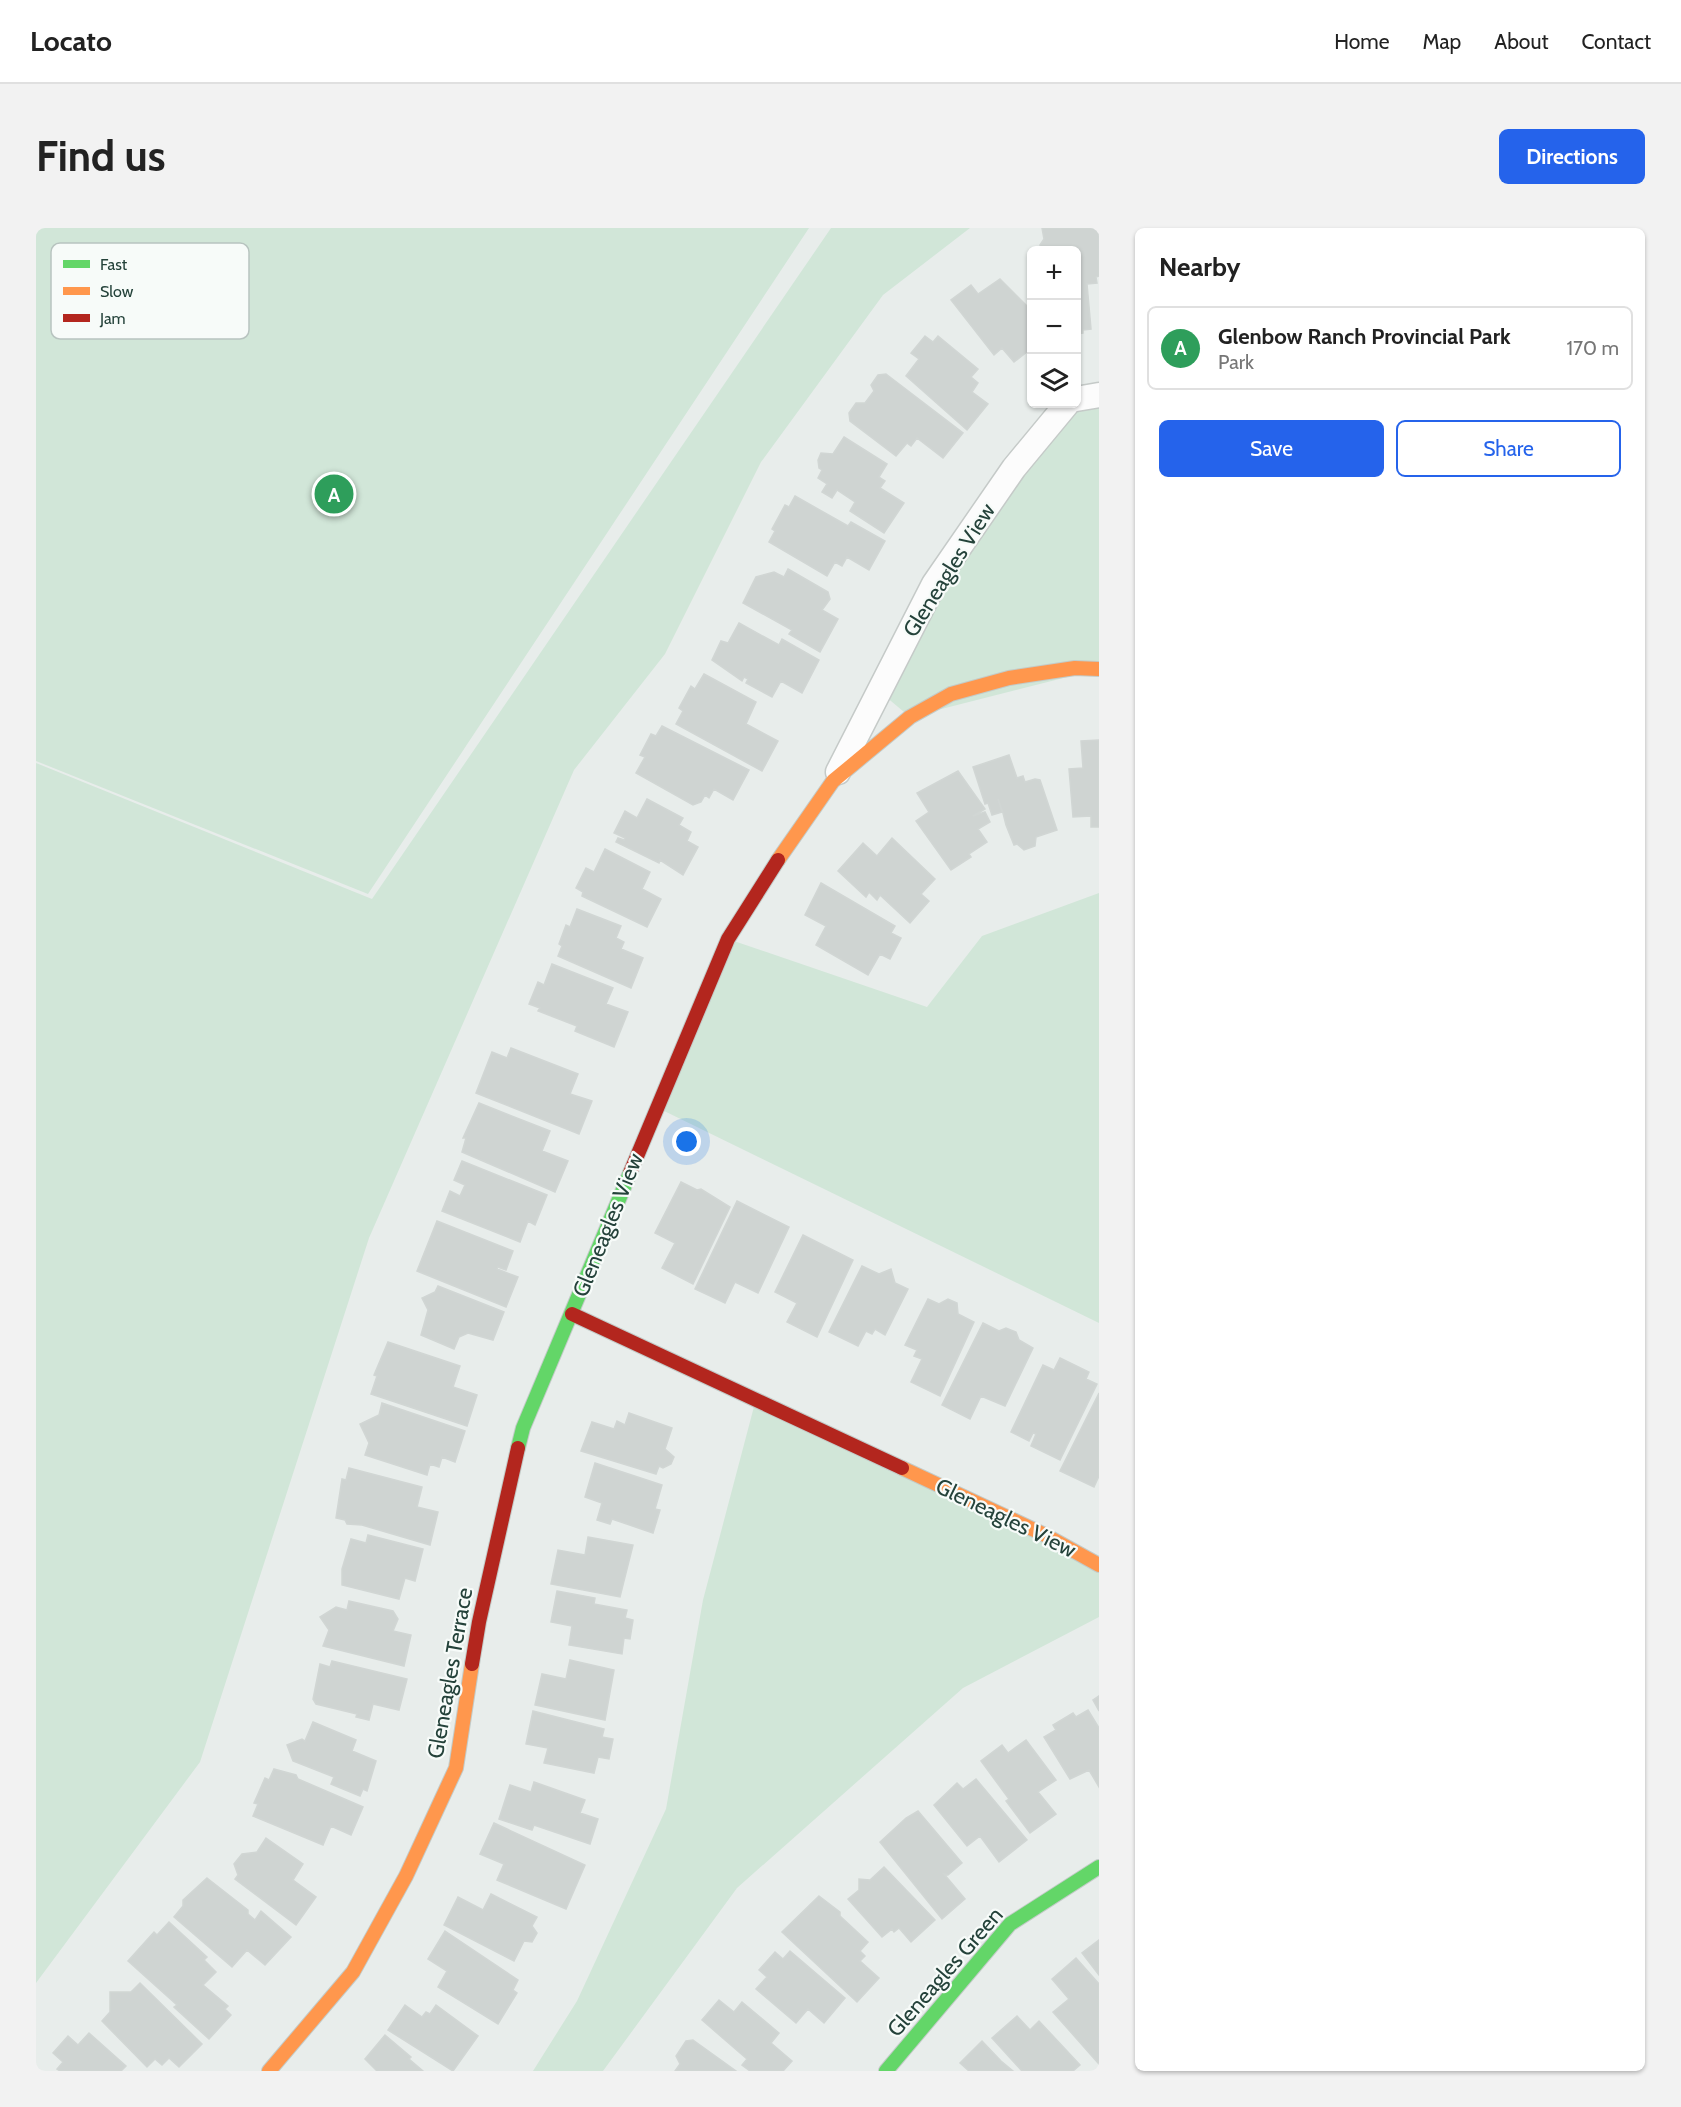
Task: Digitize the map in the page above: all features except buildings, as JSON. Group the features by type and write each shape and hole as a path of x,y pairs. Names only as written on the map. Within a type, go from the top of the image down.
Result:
{"street":[{"path":"1081,398 1099,395"},
{"name":"Gleneagles View","path":"1065,408 1014,468 934,584 833,781 784,850 728,939 572,1314 1046,1535 1099,1564"},
{"name":"Gleneagles View","path":"833,781 910,717 951,694 1009,678 1075,668 1099,669"},
{"name":"Gleneagles Terrace","path":"269,2071 353,1972 406,1876 456,1768 479,1622 524,1428 572,1314"},
{"name":"Gleneagles Green","path":"886,2071 1010,1924 1099,1867"}],"green space":[{"path":"36,228 809,228 368,894 36,761"},
{"path":"831,228 970,228 883,295 761,462 665,654 574,770 369,1238 200,1762 36,1983 36,763 372,899"},
{"path":"1099,395 1099,669 910,717 879,691 934,584 1064,408 1081,408 1081,400"},
{"path":"1099,893 1099,1323 656,1107 728,939 927,1007 982,936"},
{"path":"756,1399 1099,1567 1099,1617 963,1688 737,1888 603,2071 533,2071 577,2001 666,1809 703,1600"}],"traffic: fast":[{"path":"518,1448 523,1428 630,1173"},
{"path":"886,2071 1010,1924 1099,1867"}],"traffic: slow":[{"path":"778,860 833,781 910,717 951,694 1009,678 1075,668 1099,669"},
{"path":"902,1468 1045,1535 1099,1565"},
{"path":"269,2071 353,1972 406,1876 456,1768 472,1664"}],"traffic: jam":[{"path":"630,1173 728,939 778,860"},
{"path":"572,1314 902,1468"},
{"path":"472,1664 479,1622 518,1448"}],"place":[{"name":"Glenbow Ranch Provincial Park","path":"334,494"}]}
